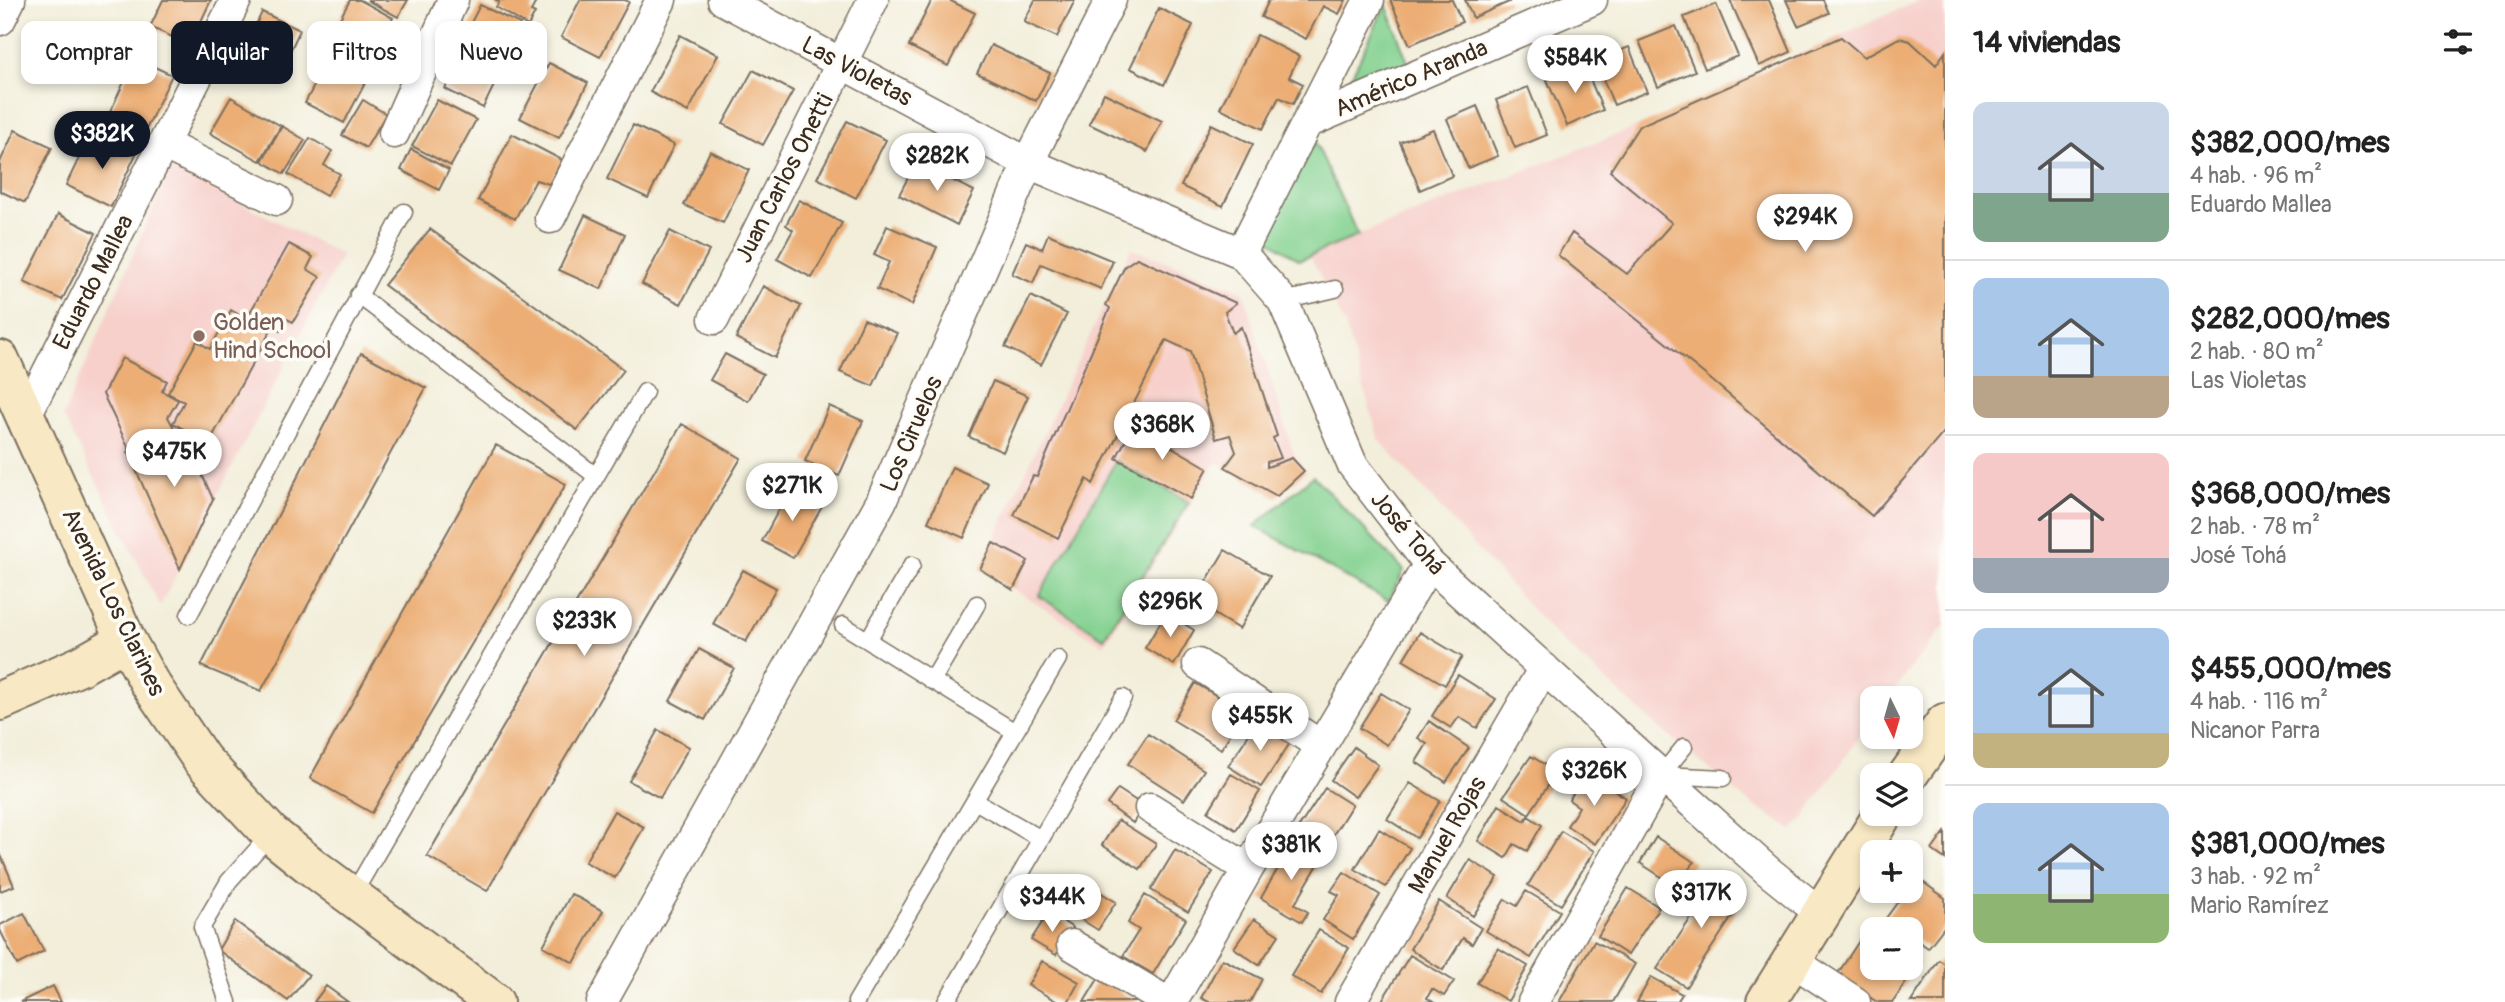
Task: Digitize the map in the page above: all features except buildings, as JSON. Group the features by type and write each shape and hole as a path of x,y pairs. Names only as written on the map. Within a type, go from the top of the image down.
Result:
{"main road":[{"name":"Avenida Los Clarines","path":"0,360 126,640 155,692 202,760 271,834 494,1002"},
{"path":"0,701 80,666 126,640"},
{"path":"1917,763 1935,738"},
{"path":"1766,1002 1875,826"}],"street":[{"path":"0,20 10,0"},
{"name":"Eduardo Mallea","path":"26,415 236,0"},
{"path":"394,133 453,0"},
{"path":"550,218 661,0"},
{"name":"Las Violetas","path":"723,0 1028,163"},
{"name":"Juan Carlos Onetti","path":"714,319 873,0"},
{"name":"Los Ciruelos","path":"602,1002 881,502 1028,163 1111,0"},
{"path":"1241,253 1369,0"},
{"name":"Américo Aranda","path":"1307,123 1592,0"},
{"path":"163,144 277,200"},
{"name":"José Tohá","path":"1028,163 1241,253 1283,301 1352,464 1429,564 1768,871 1820,913"},
{"path":"1172,1002 1429,564"},
{"path":"1198,664 1321,746"},
{"name":"Manuel Rojas","path":"1350,1002 1544,668"},
{"path":"1533,1002 1661,775"},
{"path":"1150,808 1248,869"},
{"path":"1072,945 1167,1002"},
{"path":"1791,960 1855,1002"}],"lane":[{"path":"189,615 404,212"},
{"path":"1283,301 1335,289"},
{"path":"358,295 596,476"},
{"path":"352,896 645,391"},
{"path":"868,640 912,565"},
{"path":"932,681 977,604"},
{"path":"842,625 1015,732"},
{"path":"856,1002 1058,659"},
{"path":"946,1002 1123,698"},
{"path":"1661,775 1684,747"},
{"path":"1661,775 1723,778"},
{"path":"975,800 1041,839"},
{"path":"228,1002 202,928 229,881 271,834"}],"shaded area":[{"path":"1920,0 1945,0 1945,625 1897,686 1860,686 1860,736 1804,818 1792,830 1744,799 1553,633 1379,440 1345,325 1309,254 1639,126"},
{"name":"Golden Hind School","path":"171,167 342,255 160,606 63,416"},
{"path":"1131,248 1243,291 1295,457 1306,472 1276,498 1216,462 1104,645 980,569"}],"green space":[{"path":"1386,4 1409,65 1343,94"},
{"path":"1315,141 1358,236 1299,260 1265,237"},
{"path":"1116,461 1189,502 1104,638 1039,596"},
{"path":"1313,476 1404,570 1388,601 1255,526"}],"place":[{"name":"Golden Hind School","path":"199,336"}]}
